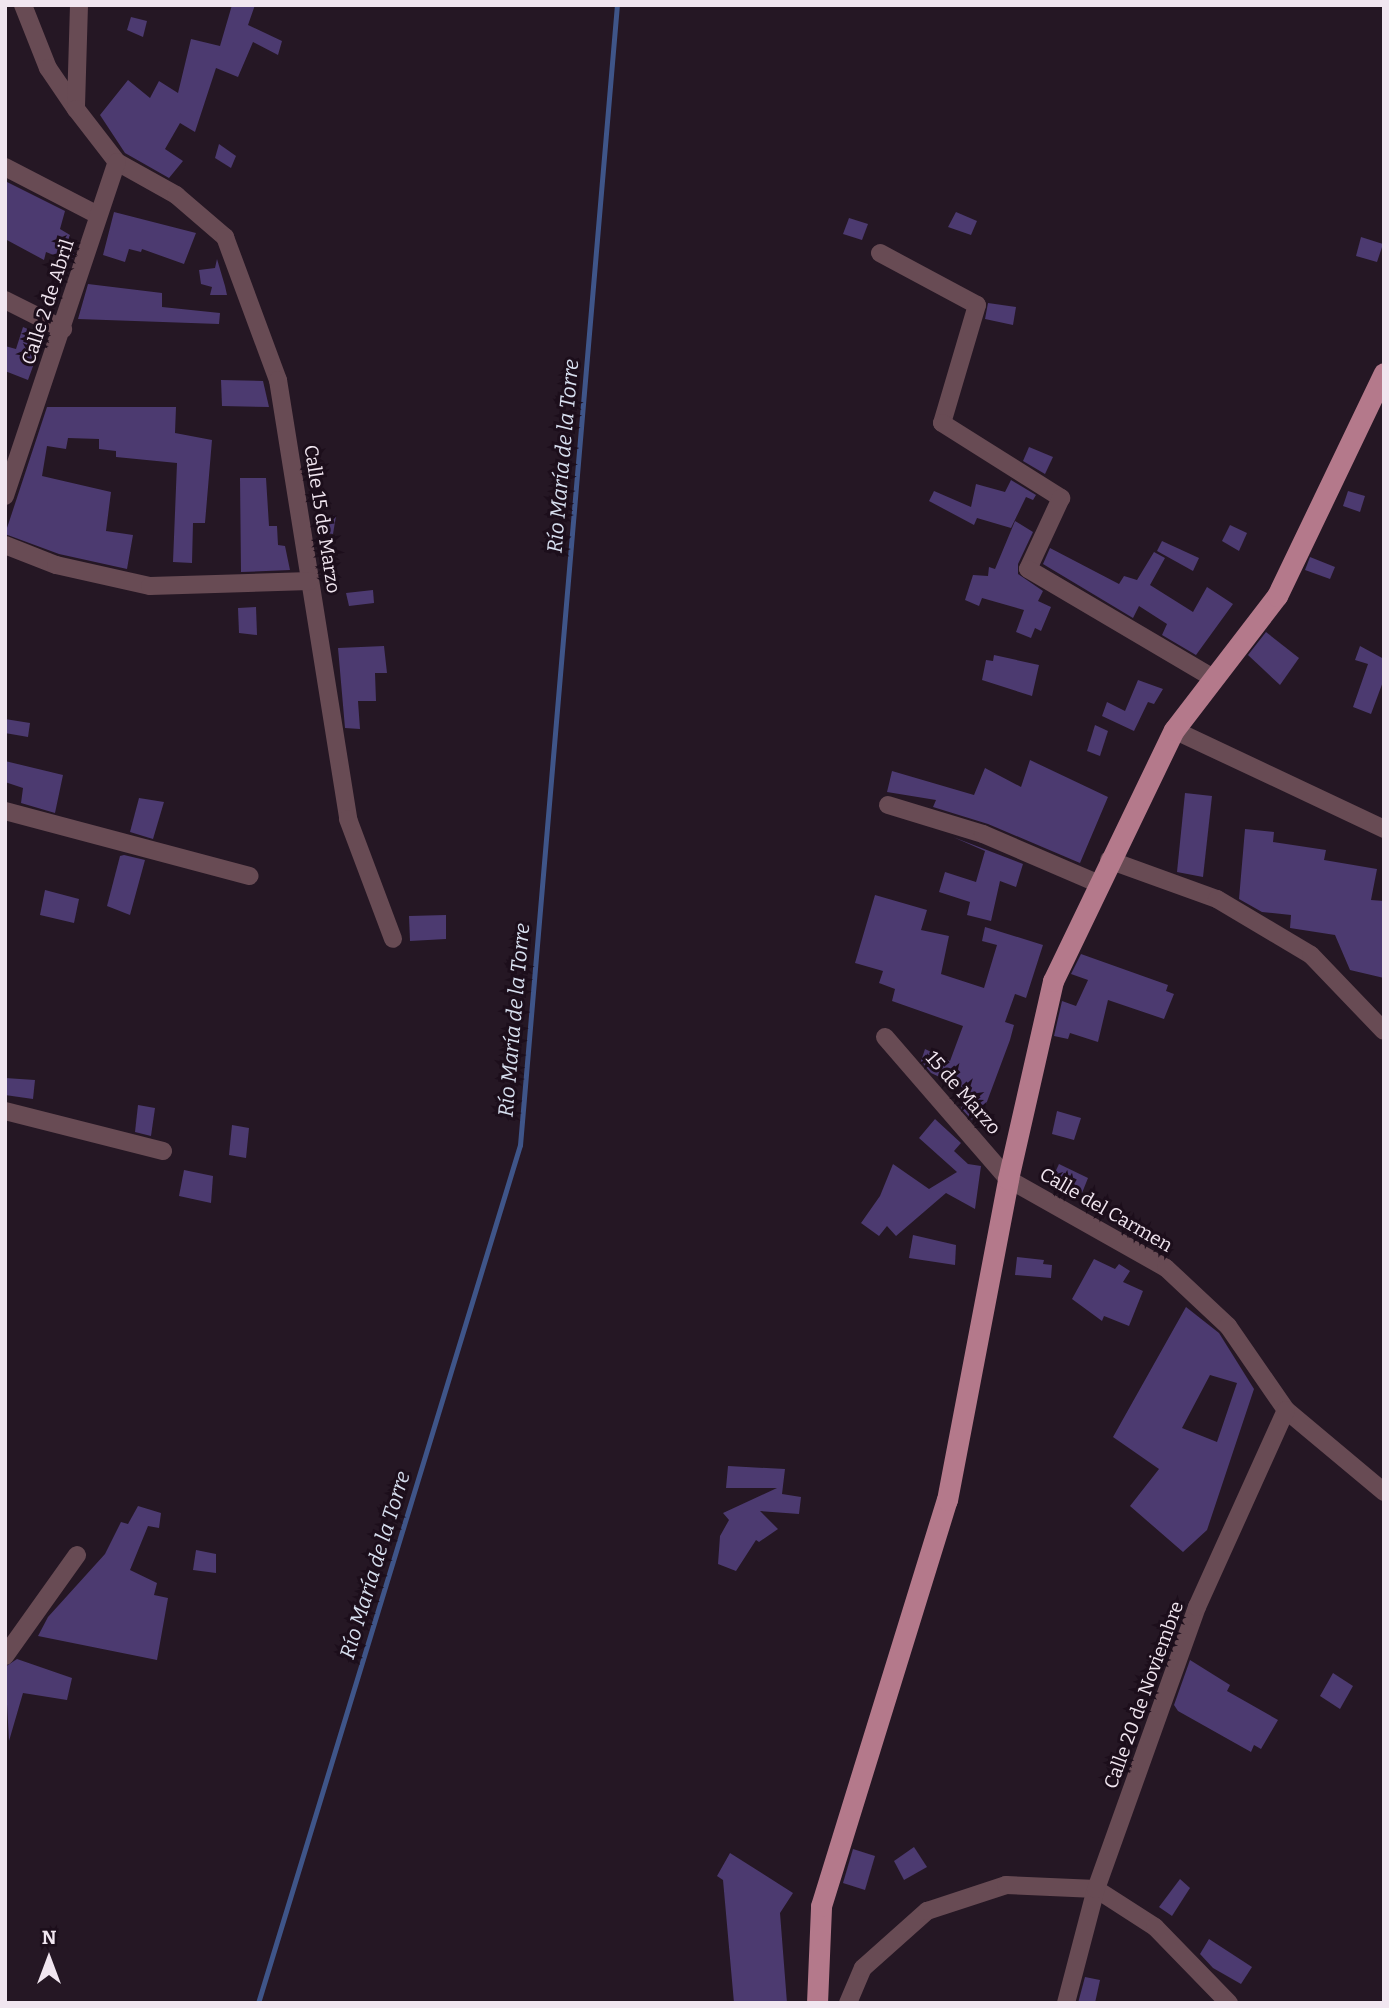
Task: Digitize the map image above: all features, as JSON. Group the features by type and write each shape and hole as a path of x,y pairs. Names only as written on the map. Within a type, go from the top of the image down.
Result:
{"main road":[{"path":"817,2003 821,1906 947,1500 1008,1179 1053,981 1174,730 1277,596 1384,373"}],"street":[{"path":"23,5 48,68 117,162"},
{"path":"76,108 79,5"},
{"name":"Calle 2 de Abril","path":"5,496 117,162"},
{"name":"Calle 15 de Marzo","path":"117,162 176,195 225,237 278,380 348,818 393,939"},
{"path":"5,167 98,215"},
{"path":"880,253 977,305 942,423 1061,498 1028,569 1213,678"},
{"path":"5,300 63,329"},
{"path":"5,545 56,565 150,586 310,581"},
{"path":"1174,730 1384,829"},
{"path":"888,805 984,834 1099,884"},
{"path":"5,811 249,876"},
{"path":"1109,860 1217,899 1311,955 1384,1031"},
{"name":"15 de Marzo","path":"886,1037 1008,1179"},
{"path":"5,1111 163,1151"},
{"name":"Calle del Carmen","path":"1008,1179 1166,1268 1228,1326 1286,1410 1384,1492"},
{"name":"Calle 20 de Noviembre","path":"1066,2003 1096,1889 1197,1607 1286,1410"},
{"path":"5,1656 77,1555"},
{"path":"848,2003 863,1968 927,1912 1006,1885 1096,1889 1155,1927 1229,2003"}],"building":[{"path":"232,5 255,5 248,25 282,41 278,55 253,42 238,77 216,68 195,132 180,123 165,149 183,161 169,178 125,153 100,115 128,80 150,98 159,81 178,93 191,39 220,46"},
{"path":"131,17 147,21 143,37 127,30"},
{"path":"219,144 236,156 231,168 215,158"},
{"path":"5,181 65,211 60,229 70,235 66,246 75,251 71,262 46,252 44,260 5,239"},
{"path":"114,212 196,233 184,264 142,249 141,252 129,249 125,262 103,255"},
{"path":"956,212 977,221 971,235 948,227"},
{"path":"849,218 868,224 862,240 843,234"},
{"path":"1361,237 1383,244 1377,262 1356,256"},
{"path":"217,259 227,295 210,295 212,287 201,284 199,270 215,268"},
{"path":"88,284 162,293 162,307 220,313 219,324 78,319"},
{"path":"988,303 1016,307 1013,325 985,319"},
{"path":"23,327 44,336 28,380 5,371 5,346 16,349"},
{"path":"221,380 263,381 269,407 222,406"},
{"path":"47,407 176,407 175,433 212,440 205,523 193,523 192,563 173,562 177,463 116,457 116,451 99,449 99,439 68,438 66,449 47,446 42,476 111,492 106,531 133,535 127,569 59,554 5,534"},
{"path":"1029,447 1053,457 1045,474 1023,461"},
{"path":"240,478 266,478 269,526 277,526 278,545 285,546 290,570 241,572"},
{"path":"1011,480 1036,495 1033,500 1026,497 1011,528 977,518 974,525 929,501 934,491 971,507 976,484 1005,492"},
{"path":"1348,491 1365,496 1360,512 1343,506"},
{"path":"321,515 336,516 333,534 319,532"},
{"path":"1015,521 1033,532 1018,564 1018,574 1043,591 1038,601 1051,607 1041,631 1035,628 1031,638 1016,632 1024,610 982,598 979,606 965,600 973,575 988,576 989,567 995,569"},
{"path":"1230,525 1247,533 1239,551 1222,541"},
{"path":"1162,541 1199,558 1193,571 1157,551"},
{"path":"1050,548 1119,584 1124,576 1137,580 1154,552 1165,558 1150,585 1193,612 1207,587 1233,604 1196,655 1162,635 1167,624 1139,606 1133,618 1043,564"},
{"path":"1310,557 1335,567 1330,579 1305,570"},
{"path":"373,590 374,603 349,606 346,593"},
{"path":"256,607 257,635 239,633 238,608"},
{"path":"1266,632 1299,658 1280,685 1248,655"},
{"path":"384,646 387,673 375,673 376,701 358,701 360,729 345,728 338,648"},
{"path":"1360,646 1384,659 1384,679 1371,714 1353,707 1368,664 1355,660"},
{"path":"994,655 1039,665 1032,696 982,680 986,660 993,661"},
{"path":"1138,680 1163,689 1154,704 1148,702 1134,731 1102,716 1107,702 1125,711"},
{"path":"5,719 30,723 28,737 5,733"},
{"path":"1095,725 1108,731 1100,756 1087,751"},
{"path":"1030,760 1108,797 1080,863 988,824 933,807 936,800 887,792 892,771 974,795 985,768 1021,787"},
{"path":"5,761 63,775 55,813 21,803 23,788 5,782"},
{"path":"1185,793 1212,796 1203,877 1177,872"},
{"path":"139,798 164,802 153,839 130,832"},
{"path":"1245,829 1274,832 1273,842 1326,850 1324,860 1377,869 1371,900 1384,901 1384,978 1350,970 1335,935 1290,928 1291,915 1262,912 1239,899"},
{"path":"953,837 1023,864 1016,887 1000,881 991,921 967,915 970,902 939,892 945,872 976,882 985,851"},
{"path":"120,856 145,860 130,915 107,906"},
{"path":"45,890 79,899 74,923 40,915"},
{"path":"875,895 927,910 921,930 949,936 941,974 984,988 997,945 982,941 985,927 1043,945 1026,998 1015,994 1005,1022 1014,1025 1010,1040 982,1115 975,1113 972,1120 961,1108 968,1097 959,1093 961,1087 931,1073 921,1061 925,1049 950,1061 963,1026 892,1001 895,989 879,983 883,971 855,963"},
{"path":"446,915 446,939 410,941 409,916"},
{"path":"1081,954 1168,985 1166,991 1174,994 1164,1019 1108,1000 1098,1042 1070,1033 1068,1039 1054,1036 1062,1001 1076,1006 1088,980 1071,974"},
{"path":"5,1078 35,1080 33,1099 5,1095"},
{"path":"138,1105 155,1108 151,1136 135,1132"},
{"path":"1057,1111 1081,1118 1074,1140 1052,1134"},
{"path":"935,1119 961,1143 954,1151 968,1164 981,1166 975,1209 946,1193 896,1236 887,1226 879,1236 861,1223 880,1196 893,1164 929,1189 957,1172 919,1138"},
{"path":"232,1125 249,1128 246,1158 229,1155"},
{"path":"1059,1164 1088,1178 1080,1198 1050,1183"},
{"path":"184,1170 213,1176 211,1203 179,1196"},
{"path":"913,1235 956,1245 955,1265 909,1258"},
{"path":"1017,1257 1044,1260 1043,1264 1052,1265 1051,1278 1015,1275"},
{"path":"1094,1259 1115,1269 1119,1264 1130,1271 1123,1282 1143,1291 1129,1326 1104,1316 1102,1321 1072,1299"},
{"path":"1186,1307 1219,1333 1254,1389 1207,1530 1183,1552 1130,1506 1159,1469 1113,1437","holes":["1210,1375 1237,1383 1217,1442 1182,1428"]},
{"path":"728,1466 785,1469 782,1494 801,1497 799,1514 760,1511 778,1529 759,1542 756,1540 736,1571 718,1564 720,1536 729,1520 723,1513 777,1488 726,1488"},
{"path":"138,1506 161,1513 159,1528 148,1526 130,1570 157,1583 154,1595 168,1598 157,1660 38,1636 48,1617 105,1554 121,1522 128,1524"},
{"path":"196,1550 216,1554 216,1573 193,1570"},
{"path":"17,1659 72,1678 67,1700 23,1693 9,1741 5,1667"},
{"path":"1190,1660 1230,1685 1227,1691 1278,1720 1261,1749 1254,1745 1251,1752 1178,1711 1174,1705"},
{"path":"1333,1673 1353,1686 1340,1709 1320,1696"},
{"path":"914,1847 927,1867 904,1880 894,1861"},
{"path":"853,1849 875,1856 865,1890 843,1883"},
{"path":"730,1853 793,1893 780,1913 787,2003 734,2003 723,1880 717,1876"},
{"path":"1180,1879 1190,1888 1172,1916 1159,1907"},
{"path":"1209,1939 1252,1967 1241,1984 1213,1968 1200,1954"},
{"path":"1085,1977 1100,1980 1095,2003 1078,2003"}],"waterway":[{"name":"Río María de la Torre","path":"258,2003 520,1145 617,5"}]}
